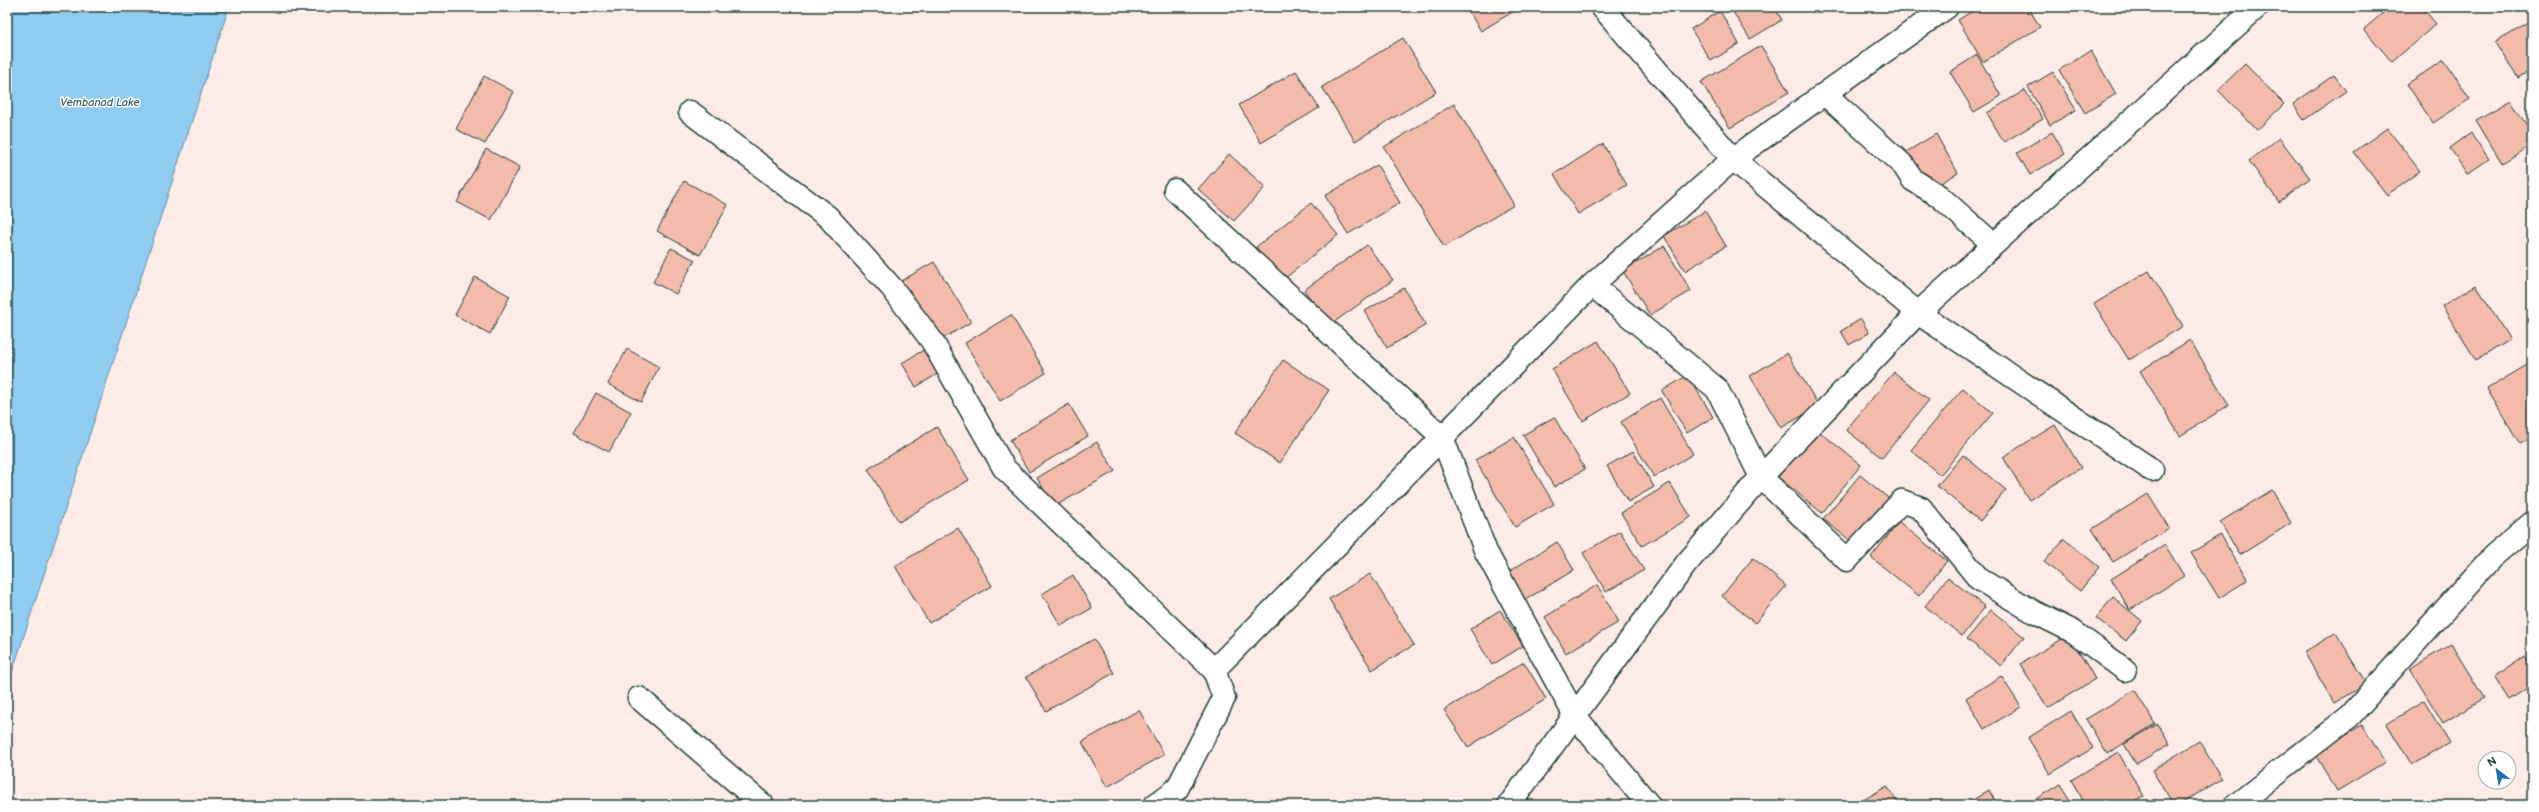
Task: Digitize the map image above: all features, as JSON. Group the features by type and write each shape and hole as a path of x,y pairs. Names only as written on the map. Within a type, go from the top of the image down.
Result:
{"street":[{"path":"1602,7 1733,159 1918,313 2152,470"},
{"path":"1214,670 1592,286 1733,159 1947,7"},
{"path":"1509,805 1686,564 1761,477 1918,313 2257,7"},
{"path":"1825,94 1904,166 1913,180 1939,196 1993,244"},
{"path":"690,112 828,217 892,288 932,341 1004,468 1214,670 1224,698 1177,789 1155,805"},
{"path":"1175,190 1442,437 1486,552 1575,716 1649,805"},
{"path":"1592,286 1717,389 1761,477 1847,560 1902,501 1921,508 1979,580 2034,612 2074,632 2125,670"},
{"path":"2236,805 2350,716 2492,557 2532,523"},
{"path":"639,698 763,805"}],"water":[{"name":"Vembanad Lake","path":"7,7 229,7 7,688"}],"building":[{"path":"1466,7 1518,7 1519,8 1481,31"},
{"path":"1730,7 1774,7 1782,20 1750,39"},
{"path":"1979,7 2028,7 2040,27 1983,62 1958,20"},
{"path":"2390,7 2422,7 2436,24 2392,62 2364,29"},
{"path":"2517,7 2527,7 2521,12"},
{"path":"1720,11 1739,44 1711,61 1691,29"},
{"path":"2532,19 2532,69 2518,78 2495,43"},
{"path":"1403,38 1436,92 1355,141 1322,87"},
{"path":"1761,46 1789,92 1730,128 1701,82"},
{"path":"2091,51 2116,94 2085,113 2059,70"},
{"path":"1977,55 2001,96 1974,112 1950,72"},
{"path":"2444,60 2470,99 2433,123 2407,84"},
{"path":"2245,64 2284,104 2257,130 2218,90"},
{"path":"1296,71 1319,108 1261,143 1239,105"},
{"path":"2053,72 2076,110 2050,125 2028,87"},
{"path":"2334,75 2346,91 2304,120 2293,104"},
{"path":"484,76 514,92 485,144 456,129"},
{"path":"2025,90 2043,119 2004,142 1987,113"},
{"path":"2511,100 2532,135 2532,145 2502,163 2476,120"},
{"path":"1454,104 1514,205 1444,247 1384,147"},
{"path":"2387,128 2420,171 2387,195 2354,152"},
{"path":"2052,132 2065,154 2030,175 2017,153"},
{"path":"2471,133 2489,159 2467,174 2450,148"},
{"path":"1936,134 1958,173 1929,190 1906,152"},
{"path":"2279,138 2310,178 2279,202 2249,161"},
{"path":"1603,144 1627,185 1578,214 1554,174"},
{"path":"486,149 520,167 491,220 457,202"},
{"path":"1229,154 1265,187 1234,221 1198,189"},
{"path":"1377,165 1400,203 1348,234 1325,196"},
{"path":"684,181 728,205 700,255 657,231"},
{"path":"1311,203 1338,235 1283,280 1256,247"},
{"path":"1705,211 1726,246 1685,271 1664,236"},
{"path":"1367,245 1393,280 1330,325 1304,290"},
{"path":"1664,246 1691,291 1650,315 1623,271"},
{"path":"671,248 695,260 676,294 653,282"},
{"path":"934,262 971,322 937,342 901,281"},
{"path":"2149,271 2183,326 2129,360 2094,304"},
{"path":"475,277 510,296 490,334 455,315"},
{"path":"2476,285 2510,340 2476,360 2442,306"},
{"path":"1404,288 1426,325 1387,348 1365,311"},
{"path":"1011,315 1046,373 1000,401 965,343"},
{"path":"1861,319 1869,333 1849,345 1841,331"},
{"path":"2190,340 2229,405 2180,436 2140,371"},
{"path":"1598,341 1630,393 1583,421 1552,369"},
{"path":"930,346 944,370 916,387 902,363"},
{"path":"627,349 659,367 641,402 608,384"},
{"path":"1787,353 1819,406 1781,428 1750,376"},
{"path":"1283,360 1329,390 1280,463 1235,433"},
{"path":"2532,362 2532,437 2520,444 2487,389"},
{"path":"1894,372 1929,400 1882,458 1846,430"},
{"path":"1688,375 1713,417 1687,433 1662,391"},
{"path":"1963,388 1993,413 1940,475 1911,450"},
{"path":"596,393 631,412 609,452 574,433"},
{"path":"1660,398 1693,454 1654,477 1621,422"},
{"path":"1069,404 1088,436 1029,472 1010,440"},
{"path":"1554,417 1585,469 1554,487 1523,435"},
{"path":"2055,425 2081,468 2029,500 2003,457"},
{"path":"937,427 969,480 899,522 868,469"},
{"path":"1816,429 1861,465 1822,513 1778,477"},
{"path":"1514,437 1554,504 1515,527 1475,460"},
{"path":"1097,442 1115,471 1054,507 1037,478"},
{"path":"1633,451 1654,487 1628,502 1607,466"},
{"path":"1963,455 2006,490 1980,521 1937,486"},
{"path":"1860,475 1892,501 1856,545 1823,519"},
{"path":"1670,483 1691,517 1642,546 1621,513"},
{"path":"2272,490 2291,523 2240,555 2220,522"},
{"path":"2148,494 2169,528 2113,562 2092,529"},
{"path":"1899,522 1947,561 1919,596 1871,557"},
{"path":"958,528 992,586 929,623 895,566"},
{"path":"1620,531 1644,570 1606,592 1583,553"},
{"path":"2220,535 2248,580 2219,598 2191,553"},
{"path":"2064,539 2099,567 2080,591 2044,562"},
{"path":"1557,542 1574,570 1525,600 1508,572"},
{"path":"2165,545 2184,576 2130,610 2111,579"},
{"path":"1753,558 1786,586 1755,623 1722,596"},
{"path":"1370,574 1414,645 1372,670 1329,599"},
{"path":"1073,575 1092,608 1061,626 1042,594"},
{"path":"1948,577 1985,607 1962,636 1925,606"},
{"path":"1597,585 1619,622 1566,653 1545,617"},
{"path":"2113,597 2142,621 2126,641 2096,618"},
{"path":"1500,610 1523,646 1492,665 1470,629"},
{"path":"1991,610 2024,637 2001,666 1967,639"},
{"path":"2336,633 2367,683 2334,703 2304,652"},
{"path":"2069,635 2095,679 2048,708 2020,664"},
{"path":"1094,639 1114,673 1046,711 1026,677"},
{"path":"2451,644 2484,698 2443,723 2410,669"},
{"path":"2525,656 2532,666 2532,685 2509,700 2494,677"},
{"path":"1524,662 1546,699 1468,747 1444,710"},
{"path":"2001,676 2021,707 1984,729 1966,698"},
{"path":"2135,690 2155,724 2107,754 2086,719"},
{"path":"2424,701 2449,743 2412,765 2387,724"},
{"path":"1139,710 1164,755 1107,787 1082,742"},
{"path":"2071,711 2093,748 2050,774 2028,738"},
{"path":"2158,724 2170,744 2136,764 2124,744"},
{"path":"2362,725 2385,762 2337,791 2314,753"},
{"path":"2199,741 2222,779 2178,805 2173,805 2152,770"},
{"path":"2118,752 2144,796 2129,805 2086,805 2071,780"},
{"path":"2060,784 2073,805 2026,805"},
{"path":"1887,786 1899,805 1855,805"},
{"path":"1989,790 1997,805 1965,805"},
{"path":"2154,798 2158,805 2143,805"}]}
